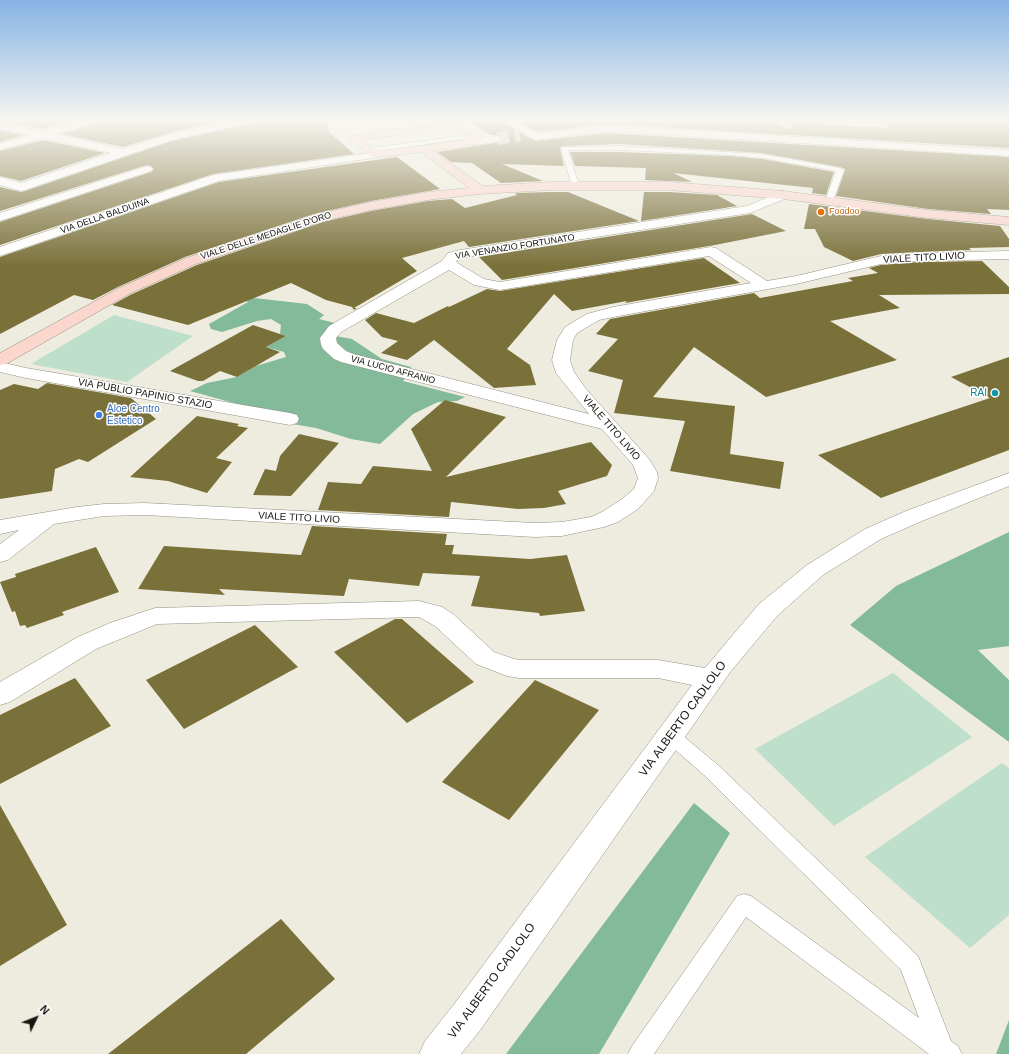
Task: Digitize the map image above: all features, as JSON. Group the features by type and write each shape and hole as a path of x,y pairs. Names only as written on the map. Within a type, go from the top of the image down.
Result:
{"main road":[{"path":"450,168 480,190"},
{"name":"VIALE DELLE MEDAGLIE D'ORO","path":"0,360 140,283 174,268 229,247 305,222 371,206 417,198 480,190 575,185 662,186 783,195 941,215 1009,221"}],"street":[{"path":"0,181 21,186 74,168"},
{"name":"VIA DELLA BALDUINA","path":"0,252 217,178 278,168"},
{"path":"0,217 147,169"},
{"path":"750,209 759,193"},
{"name":"VIA VENANZIO FORTUNATO","path":"765,286 711,251 500,286 479,282 461,272 450,263 451,257 460,254 750,209 783,195"},
{"path":"36,205 88,222"},
{"name":"VIALE TITO LIVIO","path":"0,527 104,510 145,509 523,530 548,530 596,522 621,511 639,496 646,486 647,472 642,463 564,373 562,352 565,340 571,330 593,317 613,312 809,278 869,262 896,258 1009,255"},
{"name":"VIA LUCIO AFRANIO","path":"450,263 335,329 328,338 330,345 340,355 347,358 608,425"},
{"name":"VIA PUBLIO PAPINIO STAZIO","path":"0,367 26,373 290,419"},
{"name":"VIA ALBERTO CADLOLO","path":"438,1054 468,1016 727,658 768,610 798,584 830,560 861,541 894,524 1006,483"},
{"path":"0,555 50,518"},
{"path":"0,695 87,643 119,629 155,616 419,609 433,613 444,620 485,658 519,669 658,669 712,679"}],"lane":[{"path":"570,168 575,185"},
{"path":"829,201 840,170 830,168"},
{"path":"670,735 711,770 910,963 946,1051"},
{"path":"640,1054 744,903 946,1051"}],"green space":[{"path":"254,298 307,304 324,315 319,319 339,324 344,330 336,336 352,339 382,359 411,367 411,372 403,381 465,397 457,401 438,402 413,414 380,444 351,439 316,428 281,422 263,411 190,391 207,383 237,377 256,366 286,357 284,352 266,347 286,336 280,334 281,325 271,319 257,321 222,332 211,329 209,324 248,302 245,300"},
{"path":"114,315 193,336 127,382 31,364"},
{"path":"1009,532 1009,646 978,650 1009,680 1009,742 850,625 896,586"},
{"path":"893,673 972,737 834,826 755,749"},
{"path":"1002,763 1009,768 1009,915 970,948 865,857"},
{"path":"694,803 730,833 599,1054 506,1054"},
{"path":"1009,1020 1009,1054 996,1054"}],"building":[{"path":"0,168 59,168 21,181 0,176"},
{"path":"92,168 137,168 0,211 0,187 21,192"},
{"path":"254,168 213,174 0,245 0,222 151,172 154,169"},
{"path":"317,168 412,168 440,189 371,201 314,214 185,257 93,300 74,295 0,334 0,257 219,182"},
{"path":"480,168 512,168 543,181 501,183"},
{"path":"646,168 813,168 834,172 826,195 812,193 813,188 673,173 692,182 645,180"},
{"path":"843,168 1009,168 1009,210 987,209 991,214 928,209 836,196 845,169"},
{"path":"568,192 639,221 469,247 464,241 402,258 417,271 354,308 357,308 354,310 352,307 326,300 291,283 188,325 112,305 130,295 197,265 323,222 371,211 428,201 452,199 465,208 517,195 515,193"},
{"path":"644,192 717,195 737,206 641,221"},
{"path":"809,204 928,219 1000,226 1009,239 1009,247 881,254 853,261 824,247 815,229 804,229"},
{"path":"752,214 786,231 715,245 502,280 479,257"},
{"path":"704,258 740,283 572,311 554,294 507,349 530,365 536,385 494,388 434,340 407,360 381,353 398,341 382,337 365,320 376,313 414,323 487,289 500,291"},
{"path":"982,261 1009,287 1009,294 879,295 900,308 830,321 897,360 766,397 694,347 653,397 735,406 730,454 784,462 780,489 670,471 685,421 614,413 623,380 588,371 618,339 596,334 610,319 754,293 760,298 853,281 848,278 878,273 869,268 881,265 918,262"},
{"path":"253,325 286,336 266,347 280,352 237,377 220,371 203,381 198,381 170,371"},
{"path":"1009,357 1009,450 881,498 818,455 990,398 951,377"},
{"path":"47,383 131,398 156,419 88,462 79,459 55,469 52,491 0,499 0,390 14,384 38,389"},
{"path":"445,400 506,417 446,477 591,442 612,465 607,476 558,491 566,504 544,508 518,509 451,502 449,517 318,510 328,482 361,484 373,466 432,471 411,429"},
{"path":"197,416 239,424 237,426 248,428 216,458 232,462 207,493 168,481 130,477"},
{"path":"299,434 339,443 291,496 253,495 265,469 276,471 280,456"},
{"path":"312,526 447,534 445,545 454,545 452,554 530,559 567,555 585,611 540,616 539,613 471,606 480,576 423,573 419,586 349,579 344,596 219,589 225,595 138,589 164,546 301,555"},
{"path":"96,547 119,592 62,612 64,615 27,628 25,625 20,626 15,611 12,612 0,582 16,577 15,574"},
{"path":"395,619 402,619 474,682 407,723 334,652"},
{"path":"255,625 298,667 184,729 146,680"},
{"path":"75,678 111,726 0,784 0,715"},
{"path":"535,680 599,710 509,820 442,782"},
{"path":"0,805 67,925 0,966"},
{"path":"281,919 335,979 246,1054 108,1054"}],"place":[{"name":"Foodoo","path":"821,212"},
{"name":"RAI","path":"995,393"},
{"name":"Aloe Centro Estetico","path":"99,415"}]}
